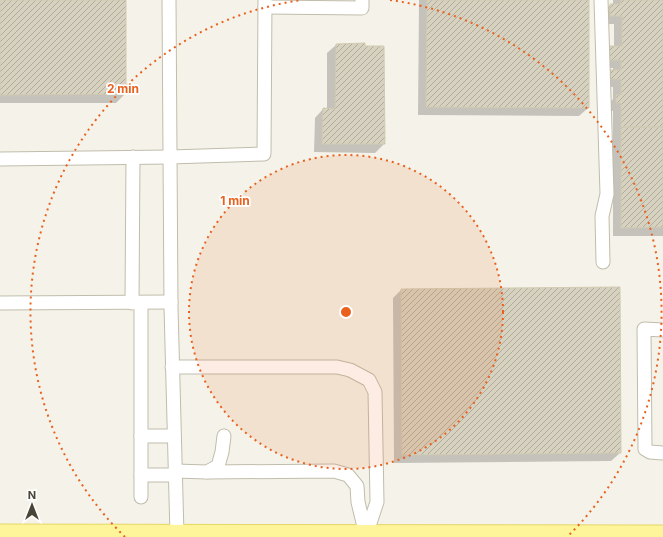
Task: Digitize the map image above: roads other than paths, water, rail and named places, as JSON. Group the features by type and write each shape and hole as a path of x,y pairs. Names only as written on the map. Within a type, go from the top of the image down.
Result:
{"main road":[{"path":"0,533 663,534"}],"street":[{"path":"169,0 171,302 177,534"},
{"path":"0,159 170,157 264,154 265,3 362,8 362,0"},
{"path":"601,0 607,194 602,216 603,262"},
{"path":"133,157 141,436 141,497"},
{"path":"0,303 171,302"},
{"path":"663,330 644,329 645,449 650,452 663,453"},
{"path":"172,366 337,367 350,370 369,380 375,392 377,502 366,534"},
{"path":"141,436 174,436"},
{"path":"207,472 218,466 224,436"},
{"path":"141,475 207,472 334,471 348,475 357,486 358,502 366,534"}]}
